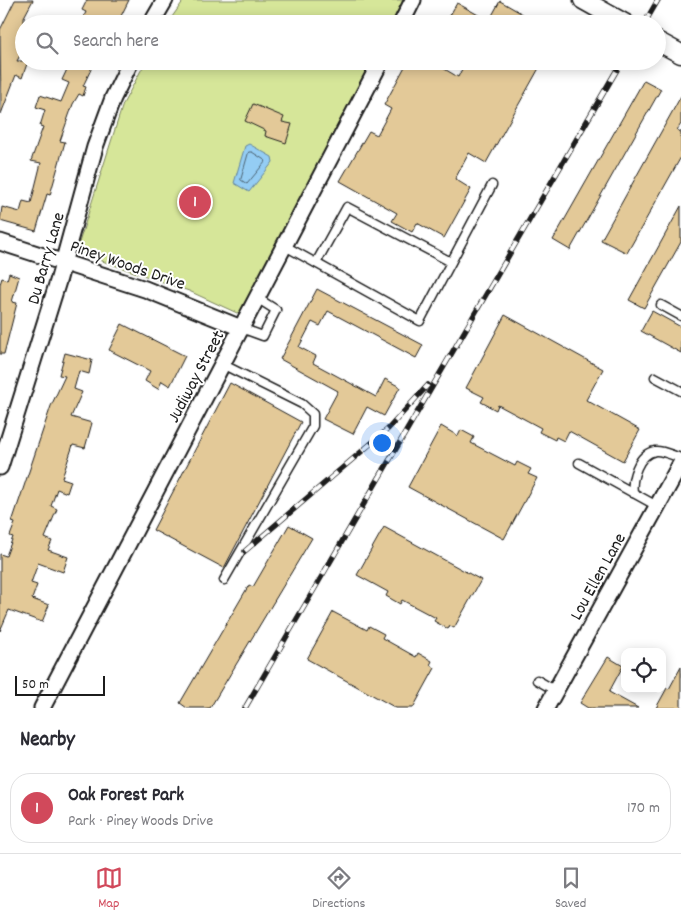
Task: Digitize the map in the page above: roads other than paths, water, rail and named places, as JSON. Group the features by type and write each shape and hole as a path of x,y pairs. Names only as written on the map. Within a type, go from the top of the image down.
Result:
{"street":[{"path":"157,15 166,0"},
{"path":"406,15 413,0"},
{"path":"583,0 602,5 615,15"},
{"path":"666,46 681,54"},
{"name":"Du Barry Lane","path":"0,467 64,261 95,147 113,98 126,70"},
{"name":"Judiway Street","path":"42,708 376,70"},
{"name":"Piney Woods Drive","path":"0,242 64,261 184,303 241,328"},
{"name":"Lou Ellen Lane","path":"546,708 657,506 679,471"}],"lane":[{"path":"284,246 420,321 492,185"},
{"path":"316,263 347,207 451,262"},
{"path":"241,328 263,336 276,310 257,298"},
{"path":"661,305 681,316"},
{"path":"222,364 302,404 313,414 314,426 224,580"},
{"path":"655,377 681,391"},
{"path":"633,493 631,483 637,467 648,453 656,451 681,458"},
{"path":"580,464 657,506"},
{"path":"537,680 556,691"}],"water":[{"path":"249,144 272,157 273,162 249,192 234,183 245,146"}],"railway":[{"path":"649,15 658,0"},
{"path":"245,708 617,70"},
{"path":"245,551 388,429 428,385"}],"place":[{"name":"Oak Forest Park","path":"195,202"}]}
